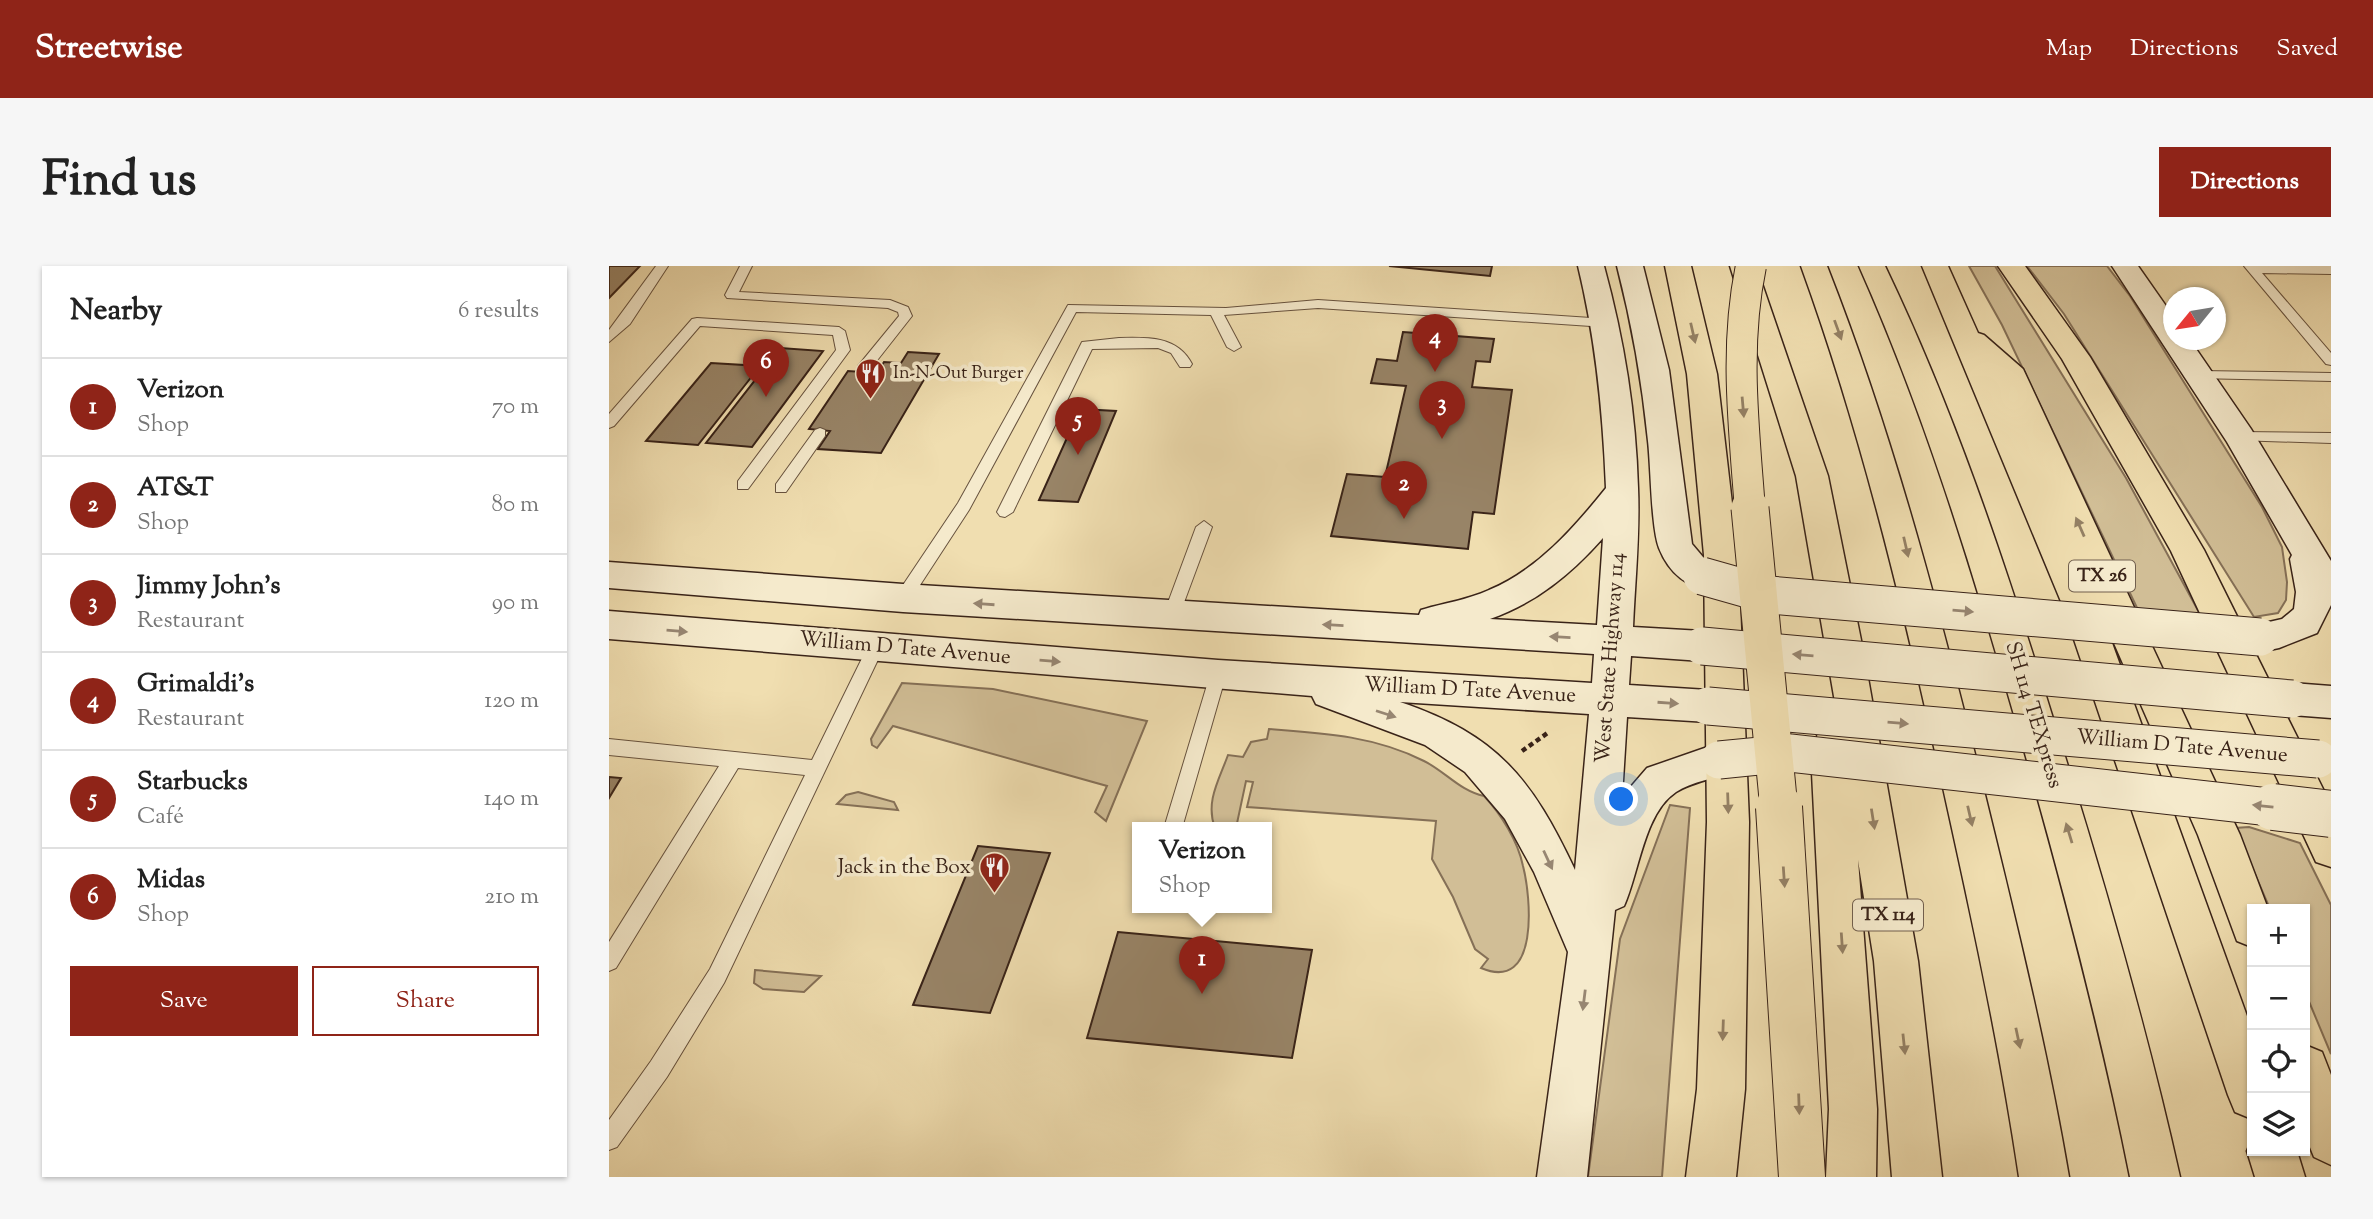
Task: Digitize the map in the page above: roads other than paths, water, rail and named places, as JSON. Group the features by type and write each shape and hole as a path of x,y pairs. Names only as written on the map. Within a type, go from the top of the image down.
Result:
{"highway":[{"path":"1678,266 1702,374 1721,555 1728,822 1721,1089 1711,1177"},
{"name":"TX 114","path":"1743,266 1812,476 1846,655 1896,961 1917,1177"},
{"path":"1752,266 1745,295 1740,368 1753,555 1778,789 1795,1024 1802,1177"},
{"path":"1814,266 1857,384 1902,529 1984,874 2036,1121 2044,1177"},
{"name":"SH 114 TEXpress","path":"1872,266 1923,388 1981,540 2088,898 2155,1177"},
{"path":"1935,266 2080,604 2251,1093"},
{"path":"2011,266 2075,357 2187,550 2331,848"},
{"name":"TX 26","path":"1963,333 2008,369 2219,835 2247,912"},
{"path":"1846,655 1832,773 1853,1109 1851,1177"},
{"path":"2310,1083 2331,1140"},
{"path":"2273,1156 2280,1177"}],"main road":[{"name":"West State Highway 114","path":"1562,1177 1590,952 1614,639 1622,490 1618,414 1606,323 1591,266"},
{"path":"1630,266 1643,310 1659,405 1675,546 1686,563 1702,576 1769,595 2260,637 2284,634 2303,626 2313,614 2315,591 2304,545"},
{"path":"2125,266 2163,321"},
{"path":"2183,350 2240,437 2331,591"},
{"path":"1397,629 1476,610 1521,590 1589,533 1622,490"},
{"path":"2304,545 2331,570"},
{"path":"609,575 1171,616 1614,639 2331,702"},
{"path":"876,647 903,598"},
{"name":"William D Tate Avenue","path":"609,625 1300,681 1708,706 2325,760"},
{"path":"1300,681 1452,740 1490,767 1521,804 1590,952"},
{"path":"1590,952 1633,814 1661,780 1719,760 1790,753 2331,814"}],"lane":[{"path":"609,338 625,321 662,266"},
{"path":"746,266 731,295 890,304 904,310 906,316 863,369"},
{"path":"2251,267 2331,270"},
{"path":"2251,267 2331,361"},
{"path":"903,598 964,506 1072,308 1216,312 1331,304 1606,323"},
{"path":"1216,312 1234,347"},
{"path":"609,423 697,322 839,331 843,350 743,485"},
{"path":"1005,512 1087,345 1108,342 1162,345 1177,351 1185,364"},
{"path":"2200,374 2331,377"},
{"path":"781,488 820,433"},
{"path":"2240,437 2331,438"},
{"path":"1171,616 1204,527"},
{"path":"612,1131 659,1069 717,976 876,647"},
{"path":"1175,822 1219,675"},
{"path":"609,747 817,768"},
{"path":"609,961 732,761"}],"place":[{"name":"Grimaldi's","path":"1435,372"},
{"name":"Midas","path":"766,397"},
{"name":"In-N-Out Burger","path":"870,401"},
{"name":"Jimmy John's","path":"1442,439"},
{"name":"Starbucks","path":"1078,455"},
{"name":"AT&T","path":"1404,519"},
{"name":"Jack in the Box","path":"994,895"},
{"name":"Verizon","path":"1202,994"}]}
